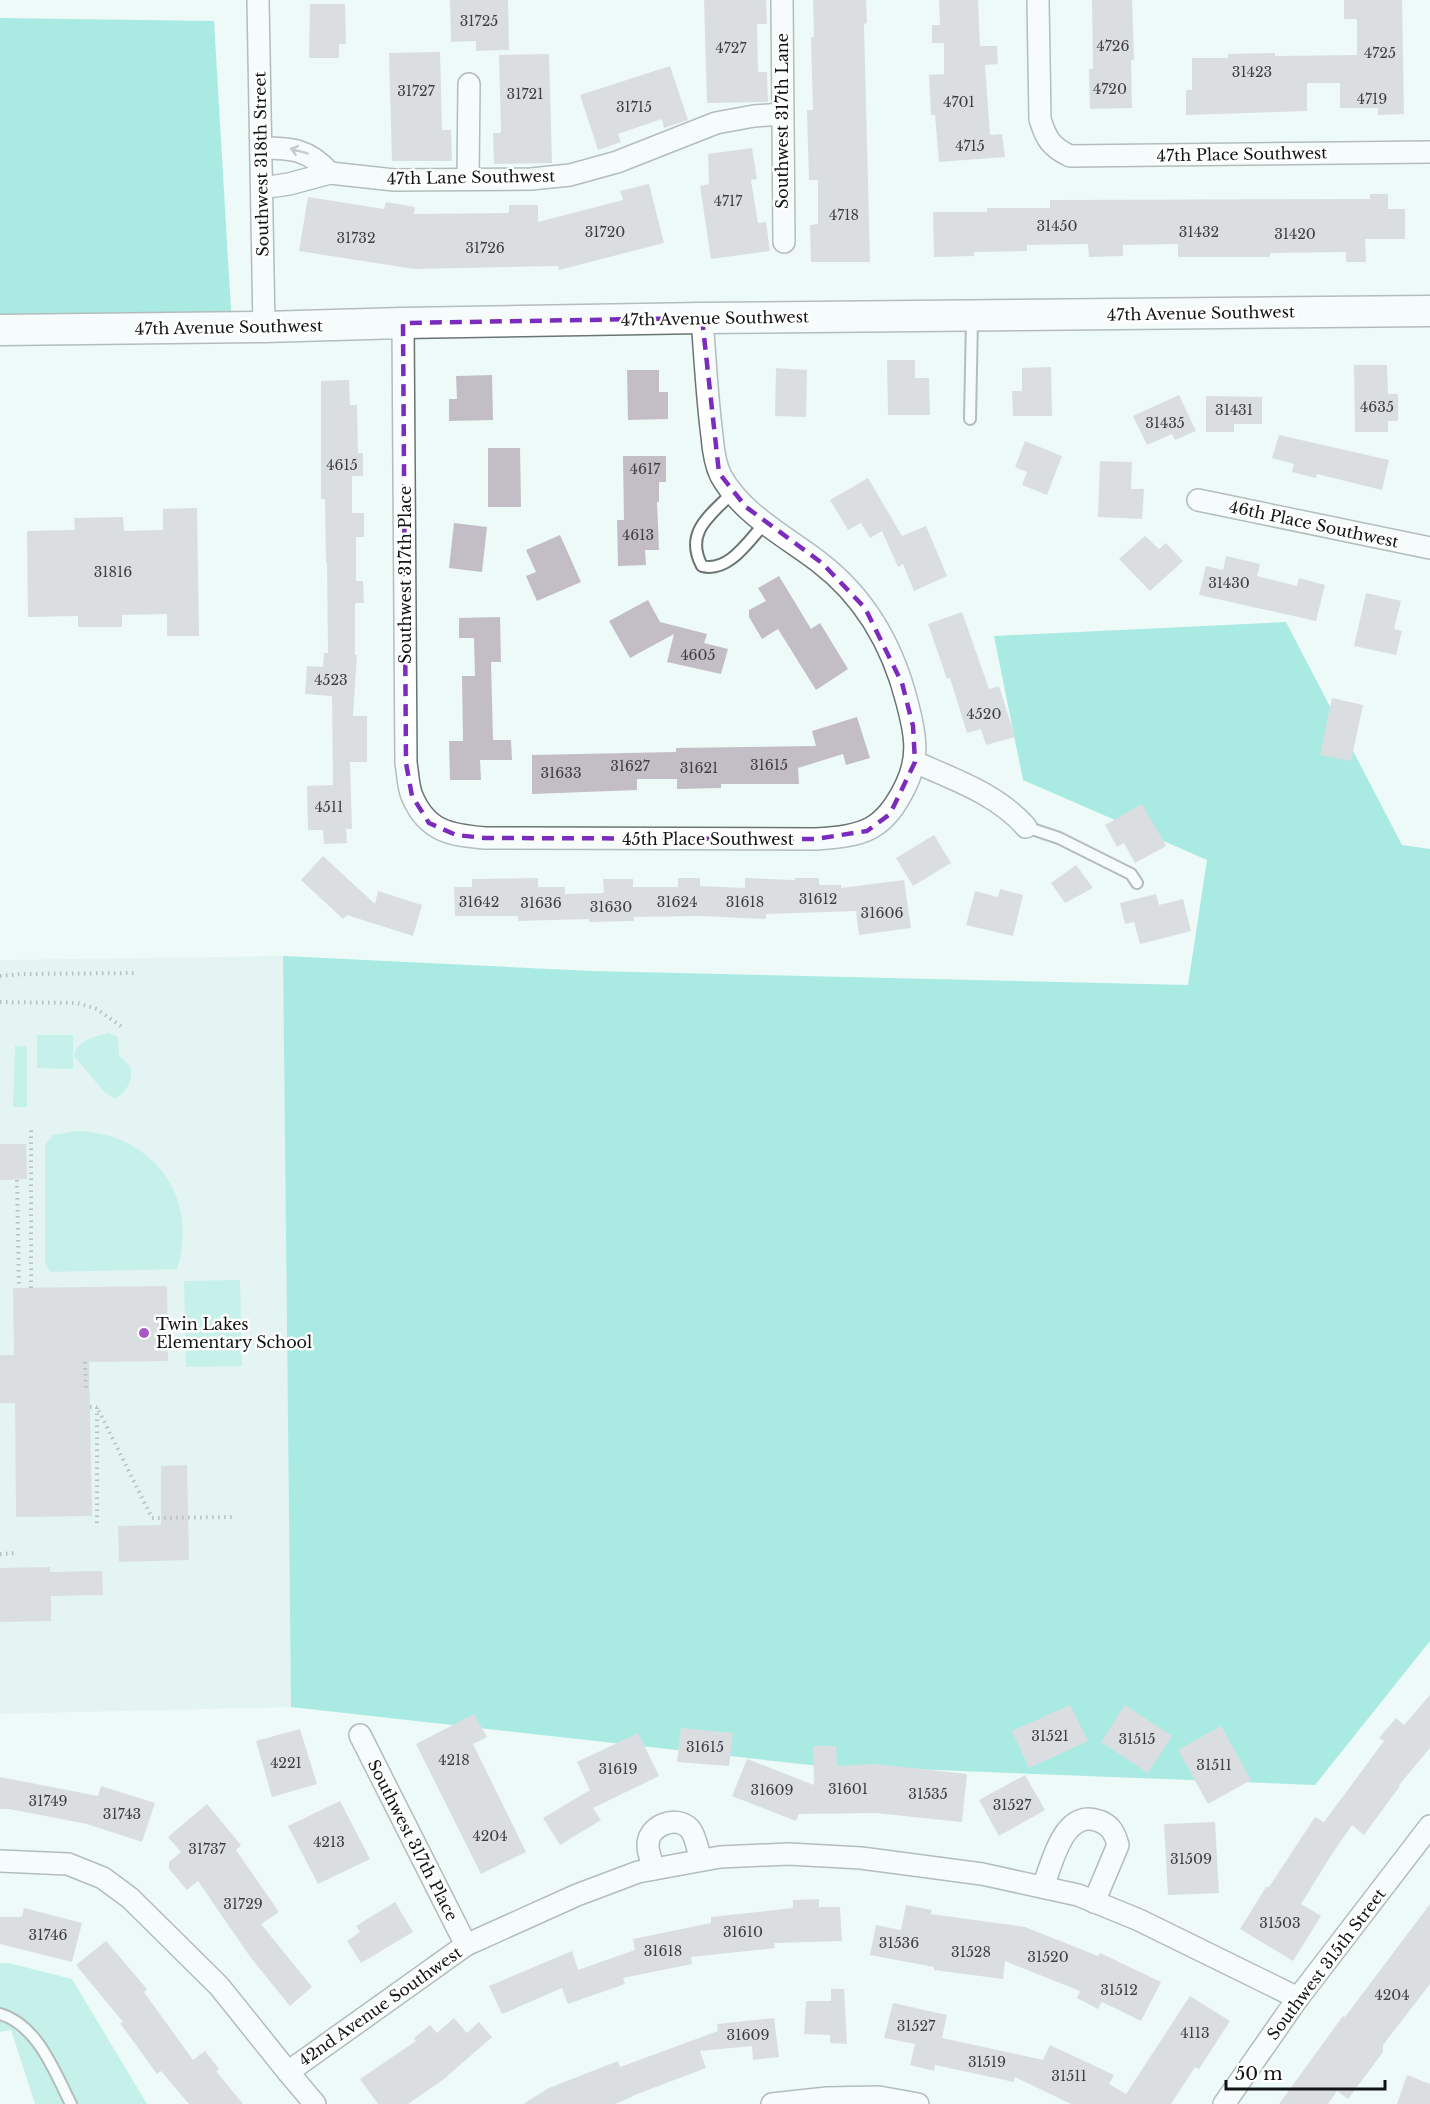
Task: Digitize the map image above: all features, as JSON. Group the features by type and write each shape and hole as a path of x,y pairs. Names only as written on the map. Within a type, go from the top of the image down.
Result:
{"main road":[{"name":"47th Avenue Southwest","path":"0,330 702,318 1430,311"}],"street":[{"name":"Southwest 318th Street","path":"258,0 264,327"},
{"name":"Southwest 317th Lane","path":"782,0 784,242"},
{"name":"47th Place Southwest","path":"1038,0 1040,119 1045,136 1056,149 1070,156 1430,152"},
{"path":"468,179 469,84"},
{"name":"47th Lane Southwest","path":"262,188 289,184 330,173 383,179 531,179 570,175 617,162 716,123 754,116 782,114"},
{"path":"261,148 300,151 315,158 330,173"},
{"name":"45th Place Southwest","path":"429,823 456,835 485,838 834,838 867,831 880,824 890,814 915,762 914,726 902,683 886,644 866,608 822,563 765,523 732,493 719,473 714,452 702,318"},
{"name":"Southwest 317th Place","path":"403,323 406,763 412,796 429,823"},
{"name":"46th Place Southwest","path":"1197,500 1430,548"},
{"path":"915,762 1001,803 1026,827"},
{"name":"Southwest 317th Place","path":"360,1735 466,1945"},
{"path":"1043,1887 1064,1833 1077,1821 1095,1820 1111,1829 1118,1845 1094,1902"},
{"path":"654,1869 647,1845 652,1832 670,1822 678,1822 690,1830 701,1860"},
{"name":"Southwest 315th Street","path":"1224,2104 1298,1998 1430,1826"},
{"name":"42nd Avenue Southwest","path":"0,1861 68,1864 103,1878 130,1898 219,1986 288,2072 466,1945 577,1895 638,1872 720,1857 789,1854 861,1858 982,1874 1078,1895 1139,1920 1298,1998"},
{"path":"288,2072 315,2104"},
{"path":"772,2104 827,2098 879,2097 918,2104"}],"lane":[{"path":"970,419 972,315"},
{"path":"732,493 701,526 695,539 696,554 702,566 712,568 724,564 765,523"},
{"path":"1026,827 1070,843 1131,874 1137,883"},
{"path":"0,2014 13,2020 37,2042 71,2104"}],"path":[{"path":"0,976 138,973"},
{"path":"0,1002 77,1003 97,1009 123,1027"},
{"path":"31,1126 31,1288"},
{"path":"17,1180 19,1288"},
{"path":"85,1362 86,1392"},
{"path":"90,1407 97,1407"},
{"path":"97,1407 152,1518 236,1516"},
{"path":"97,1407 97,1524"},
{"path":"0,1554 17,1553"}],"highlighted area":[{"path":"702,318 719,473 746,507 822,563 865,608 902,683 913,726 915,762 890,814 867,831 815,839 485,838 456,835 429,823 412,796 406,763 403,323"}],"shaded area":[{"name":"Twin Lakes Elementary School","path":"283,956 291,1707 0,1714 0,960"},
{"path":"108,1033 118,1037 119,1056 129,1066 131,1072 128,1086 115,1098 105,1093 74,1056 78,1046 82,1043"},
{"path":"37,1035 73,1035 73,1069 37,1068"},
{"path":"15,1046 27,1046 27,1107 13,1107"},
{"path":"76,1131 103,1134 127,1143 147,1156 163,1173 175,1194 181,1217 182,1242 177,1269 50,1272 45,1263 45,1145 53,1135"},
{"path":"240,1280 242,1366 186,1367 184,1281"},
{"path":"0,1963 9,1963 72,1979 147,2104 35,2104 11,2030 0,2032"}],"green space":[{"path":"0,18 214,21 232,327 0,321"},
{"path":"1286,622 1402,845 1430,849 1430,1641 1315,1785 810,1765 291,1707 283,956 592,971 1188,985 1207,860 1023,780 994,636"}],"building":[{"path":"450,0 508,0 509,50 476,51 476,41 451,42"},
{"path":"704,0 766,0 767,24 757,24 758,72 767,72 768,102 707,103"},
{"path":"813,0 866,0 867,23 864,24 870,262 811,262 810,225 818,224 818,180 809,180 807,110 813,110 811,37 814,37"},
{"path":"939,0 978,0 980,46 997,46 998,64 985,65 990,135 1002,134 1005,157 939,162 935,115 931,115 929,75 944,74 944,43 932,43 932,25 940,25"},
{"path":"1092,0 1132,0 1134,60 1131,60 1132,108 1090,109 1089,69 1093,69"},
{"path":"1344,0 1402,0 1404,114 1378,115 1378,108 1340,108 1340,83 1307,83 1307,111 1186,115 1186,90 1192,90 1192,58 1228,58 1228,54 1275,53 1275,56 1357,55 1357,19 1344,19"},
{"path":"310,4 345,4 346,44 339,44 339,58 309,58"},
{"path":"440,52 442,130 451,130 452,161 392,161 389,53"},
{"path":"549,54 552,163 494,164 493,133 501,133 499,55"},
{"path":"670,66 688,120 664,128 662,119 618,134 621,142 598,150 580,95"},
{"path":"752,148 757,179 751,180 758,223 766,222 770,251 711,259 700,186 709,184 708,154"},
{"path":"649,184 664,243 559,270 558,266 414,269 299,251 308,197 384,209 386,202 415,207 414,214 509,213 509,205 538,205 538,222 623,200 620,191"},
{"path":"1370,194 1388,194 1388,209 1405,209 1405,239 1365,239 1366,262 1346,262 1346,252 1270,253 1270,257 1178,257 1178,244 1123,245 1123,256 1089,257 1088,244 1027,245 1027,251 974,252 974,256 934,257 933,212 987,212 987,208 1050,208 1050,200 1370,199"},
{"path":"887,360 915,360 915,378 929,378 930,415 888,415"},
{"path":"1354,365 1387,365 1388,394 1398,394 1398,421 1388,421 1388,432 1355,432"},
{"path":"1051,367 1052,416 1013,416 1012,391 1022,391 1022,368"},
{"path":"776,368 807,370 806,417 775,416"},
{"path":"627,370 659,370 659,392 668,392 668,419 628,420"},
{"path":"492,375 493,420 449,421 449,399 457,399 456,376"},
{"path":"349,380 350,405 357,405 358,453 363,453 363,476 352,476 352,513 364,513 364,537 356,537 356,581 363,581 364,603 355,603 355,655 357,655 353,716 367,716 367,762 350,762 352,829 346,829 347,843 324,844 323,830 308,830 307,786 333,785 332,696 305,694 307,666 323,667 324,653 328,653 325,499 321,499 321,381"},
{"path":"1179,395 1196,431 1175,440 1172,434 1147,445 1133,416"},
{"path":"1206,396 1262,397 1262,424 1234,424 1234,432 1206,432"},
{"path":"1279,435 1389,460 1382,490 1317,474 1316,478 1292,472 1294,464 1272,458"},
{"path":"1025,441 1062,456 1047,495 1022,485 1027,472 1015,467"},
{"path":"488,448 520,448 521,507 488,507"},
{"path":"623,456 666,456 666,482 659,482 659,502 657,502 659,550 645,550 646,565 618,566 617,520 624,520"},
{"path":"1100,461 1132,462 1131,489 1144,489 1142,519 1098,517"},
{"path":"868,478 902,536 926,526 947,576 914,591 903,564 898,567 882,531 870,538 861,523 848,530 830,500"},
{"path":"197,508 199,636 167,636 167,614 122,615 122,627 78,627 78,616 28,617 27,531 75,530 74,518 123,517 124,531 163,530 163,509"},
{"path":"454,523 487,527 482,572 449,568"},
{"path":"560,535 581,582 537,601 526,576 536,572 526,550"},
{"path":"1145,536 1159,549 1166,543 1183,561 1150,591 1119,559"},
{"path":"1226,556 1260,564 1257,576 1297,586 1299,578 1325,585 1316,621 1199,595 1206,566 1223,570"},
{"path":"779,576 811,629 820,623 848,669 816,690 778,629 762,639 749,617 749,610 766,601 758,588"},
{"path":"1366,593 1401,601 1394,629 1402,631 1396,655 1354,646"},
{"path":"648,600 660,622 707,634 704,643 728,649 721,674 667,662 674,634 630,658 609,621"},
{"path":"962,612 989,689 999,686 1015,737 986,745 981,729 967,733 950,678 947,679 928,624"},
{"path":"500,617 501,662 491,662 493,740 511,740 512,760 480,760 481,780 450,780 449,741 463,741 462,676 475,676 474,638 459,638 459,618"},
{"path":"1332,698 1363,705 1351,761 1320,755"},
{"path":"857,717 870,758 846,765 843,754 798,768 799,784 721,784 721,788 677,789 677,779 637,779 637,790 532,794 532,755 676,752 676,748 816,746 812,731"},
{"path":"1142,804 1166,846 1135,863 1124,843 1117,847 1105,825"},
{"path":"934,835 951,863 913,886 896,858"},
{"path":"323,856 375,904 378,891 422,905 413,936 347,915 343,919 301,880"},
{"path":"1076,865 1093,888 1065,903 1051,883"},
{"path":"538,878 538,887 565,887 565,894 604,893 603,879 633,879 633,887 678,887 678,878 700,878 700,886 745,888 745,878 795,880 795,878 819,878 819,885 841,885 841,888 904,880 911,928 859,935 856,911 766,914 766,919 700,916 634,917 634,921 589,922 589,919 518,921 518,916 455,916 454,887 472,887 472,879"},
{"path":"1000,889 1023,895 1013,936 966,925 975,891 998,897"},
{"path":"1156,894 1159,905 1183,899 1191,931 1140,944 1134,922 1125,924 1120,903"},
{"path":"0,1144 26,1144 27,1179 0,1180"},
{"path":"167,1286 168,1361 89,1362 92,1516 16,1517 15,1403 0,1403 0,1355 14,1355 13,1288"},
{"path":"187,1465 189,1560 119,1562 118,1526 161,1525 161,1466"},
{"path":"50,1567 50,1572 102,1571 103,1595 51,1596 51,1621 0,1622 0,1568"},
{"path":"1430,1695 1430,1748 1399,1785 1364,1835 1352,1825 1332,1854 1301,1904 1321,1916 1293,1961 1240,1929 1315,1817 1324,1822 1384,1741 1379,1738 1396,1718 1404,1725"},
{"path":"1070,1705 1088,1741 1029,1768 1012,1731"},
{"path":"1125,1705 1172,1736 1148,1773 1101,1742"},
{"path":"474,1714 487,1737 473,1744 526,1852 481,1874 416,1744"},
{"path":"1221,1726 1251,1780 1208,1804 1178,1750"},
{"path":"681,1728 733,1733 729,1766 677,1762"},
{"path":"300,1729 317,1784 272,1797 256,1741"},
{"path":"638,1733 659,1776 593,1808 601,1820 560,1845 543,1818 590,1790 577,1762"},
{"path":"813,1746 836,1746 837,1766 875,1764 967,1774 962,1822 875,1813 799,1814 796,1821 732,1796 747,1759 814,1785"},
{"path":"1025,1775 1045,1810 999,1836 979,1800"},
{"path":"0,1777 98,1796 101,1786 155,1803 142,1842 87,1824 0,1809"},
{"path":"340,1801 370,1859 318,1884 288,1826"},
{"path":"207,1804 241,1845 236,1850 279,1912 261,1924 312,1987 290,2006 251,1958 198,1881 187,1890 169,1869 169,1862 181,1852 168,1837"},
{"path":"1215,1822 1219,1893 1168,1895 1164,1824"},
{"path":"819,1899 819,1907 840,1907 842,1941 774,1943 775,1948 691,1957 692,1964 623,1978 625,1984 568,2004 562,1988 502,2014 489,1986 572,1951 578,1970 635,1950 633,1939 711,1923 711,1917 793,1908 793,1900"},
{"path":"395,1902 413,1932 361,1963 347,1941 360,1932 356,1926"},
{"path":"1430,1904 1430,1984 1383,2045 1383,2052 1348,2099 1337,2091 1328,2104 1279,2104 1343,2016 1345,2017"},
{"path":"906,1905 932,1910 931,1914 1025,1927 1098,1956 1100,1953 1161,1982 1141,2021 1102,2002 1098,2009 1077,1998 1080,1991 1005,1961 1003,1979 934,1970 934,1967 870,1955 876,1925 901,1930"},
{"path":"24,1908 82,1923 72,1962 0,1944 0,1917 22,1917"},
{"path":"106,1941 147,1989 144,1992 193,2060 205,2051 219,2069 216,2071 243,2104 189,2104 161,2071 157,2074 120,2023 123,2022 76,1965"},
{"path":"831,1989 844,1989 847,2044 830,2043 830,2035 804,2034 806,2001 831,2001"},
{"path":"1190,1996 1230,2021 1199,2069 1195,2067 1171,2104 1071,2104 1015,2077 1014,2082 935,2065 934,2071 910,2065 915,2044 884,2038 893,2003 947,2015 942,2038 1043,2060 1050,2045 1114,2075 1109,2084 1126,2094"},
{"path":"454,2018 467,2033 479,2022 492,2037 444,2079 408,2104 378,2104 360,2079 416,2041 414,2038 430,2025 437,2033"},
{"path":"774,2018 779,2057 753,2060 752,2046 700,2051 706,2068 615,2104 523,2104 549,2088 618,2061 620,2067 718,2031 717,2024"},
{"path":"1407,2075 1430,2084 1430,2104 1397,2104"}],"place":[{"name":"Twin Lakes Elementary School","path":"144,1333"}]}
